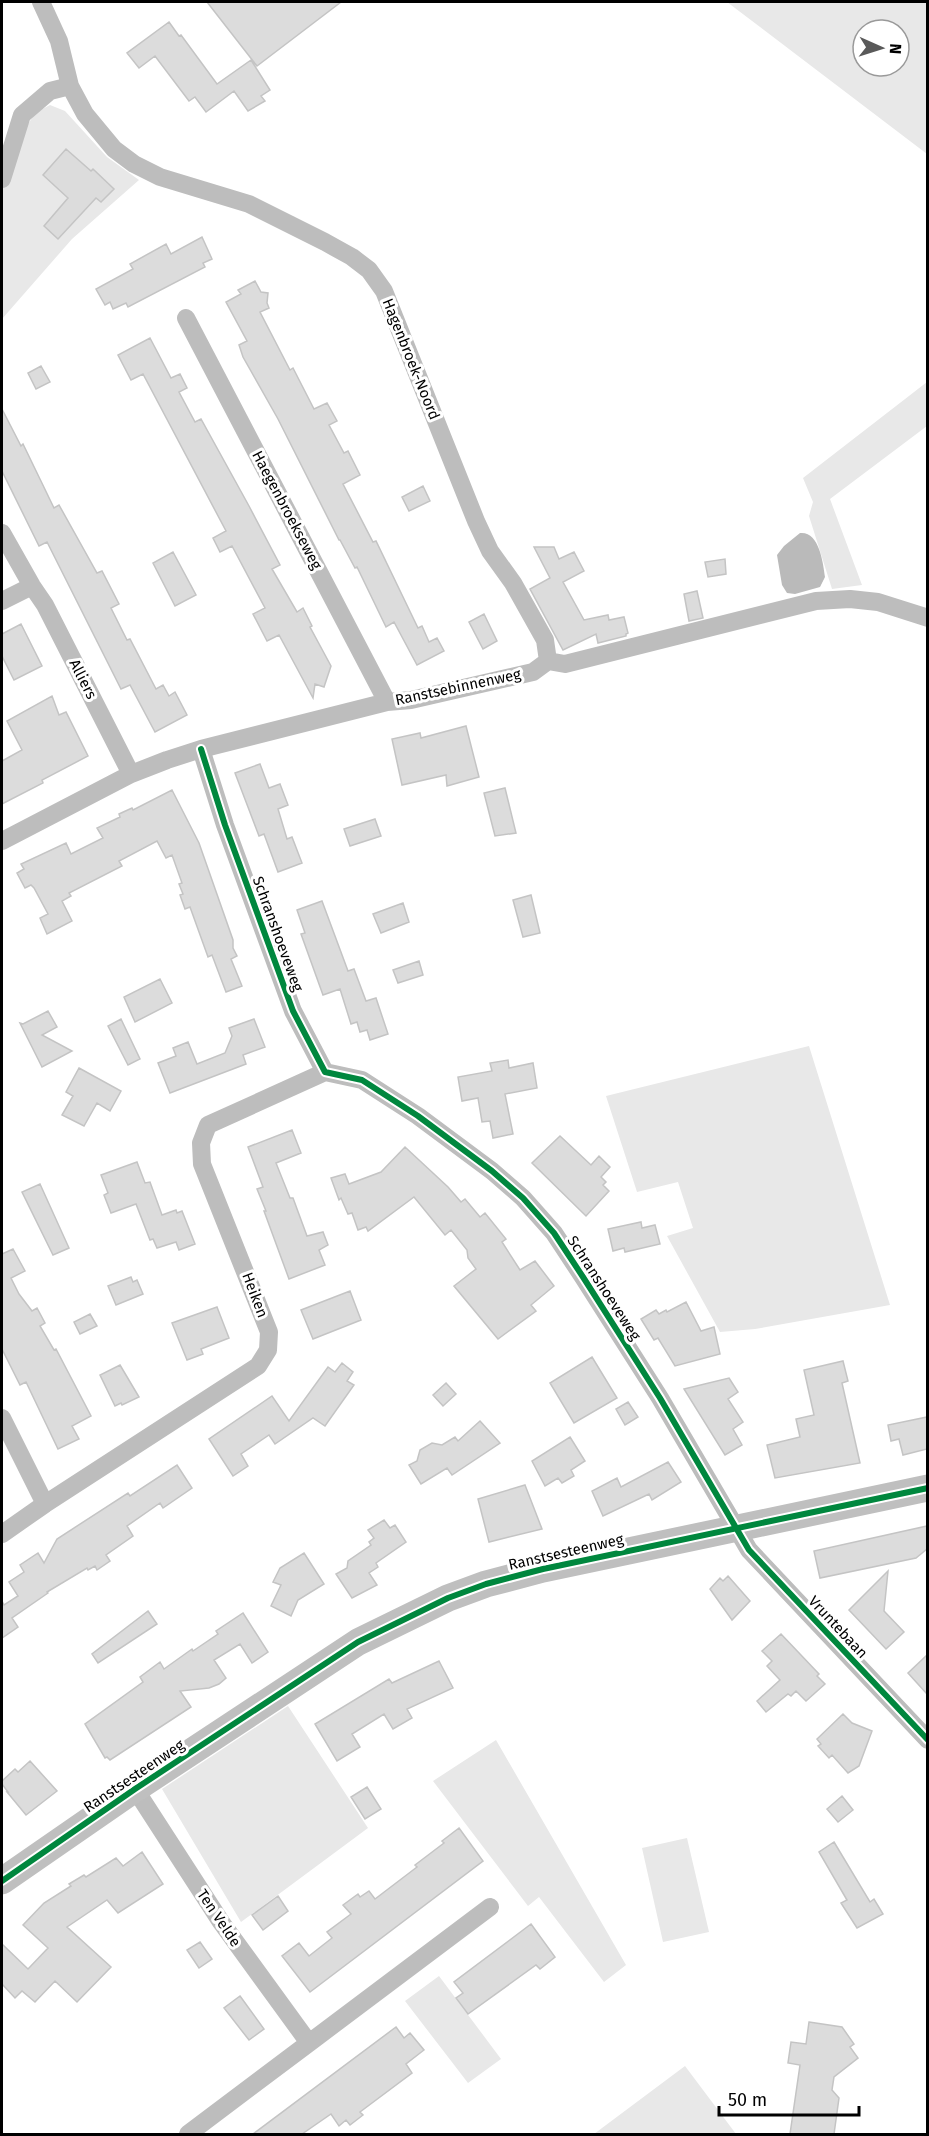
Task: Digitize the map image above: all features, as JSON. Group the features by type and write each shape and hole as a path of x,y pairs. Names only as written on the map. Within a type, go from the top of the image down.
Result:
{"street":[{"name":"Hagenbroek-Noord","path":"41,2 59,41 70,86 85,114 114,149 134,164 160,177 249,204 334,247 369,270 384,291 476,521 490,551 513,583 545,640 548,662"},
{"path":"2,179 22,115 50,91 70,86"},
{"name":"Haegenbroekseweg","path":"186,318 387,702"},
{"name":"Alliers","path":"2,533 45,605 132,774"},
{"path":"2,600 32,586"},
{"name":"Ranstsebinnenweg","path":"2,841 132,774 201,749 387,702 411,700 533,672 548,662 565,664 816,601 850,599 878,602 927,618"},
{"name":"Schranshoeveweg","path":"201,749 225,825 293,1011 325,1072 362,1080 381,1092 418,1116 492,1171 523,1198 554,1233 583,1276 660,1398 735,1527"},
{"name":"Heiken","path":"2,1534 258,1366 268,1350 269,1332 202,1164 201,1143 208,1125 325,1072"},
{"path":"2,1418 45,1504"},
{"name":"Ranstsesteenweg","path":"2,1881 135,1789 358,1642 417,1611 486,1584 517,1575 927,1488"},
{"name":"Vruntebaan","path":"735,1527 749,1550 927,1740"},
{"name":"Ten Velde","path":"135,1789 221,1922 309,2043"},
{"path":"188,2134 490,1907"}],"shaded area":[{"path":"727,2 927,2 927,154"},
{"path":"50,105 65,111 107,157 139,180 72,239 2,319 2,188 19,139 35,113"},
{"path":"927,382 927,426 830,499 862,585 832,589 809,516 813,502 803,478"},
{"path":"800,533 812,537 816,542 825,577 820,587 795,594 787,593 782,585 777,555"},
{"path":"809,1046 890,1305 755,1329 720,1332 667,1236 693,1228 678,1182 637,1192 606,1096"},
{"path":"288,1706 368,1828 241,1922 162,1789"},
{"path":"496,1740 626,1965 604,1982 539,1897 528,1906 433,1781"},
{"path":"687,1838 709,1932 663,1942 642,1848"},
{"path":"439,1976 501,2059 468,2083 405,2001"},
{"path":"685,2066 736,2134 594,2134"}],"building":[{"path":"207,2 341,2 257,66"},
{"path":"169,22 217,84 251,60 270,90 261,96 265,101 248,111 234,91 206,112 195,97 189,101 155,56 139,68 127,53"},
{"path":"66,149 91,171 93,169 114,189 101,202 96,198 58,239 44,226 68,198 43,175"},
{"path":"202,237 212,259 203,263 205,267 128,307 126,303 113,309 110,302 105,305 96,289 133,269 130,264 166,244 171,254"},
{"path":"255,281 261,292 268,293 269,308 260,312 290,370 293,368 314,409 327,403 337,421 329,425 344,453 348,451 360,475 343,484 373,542 376,541 418,628 422,626 429,642 437,638 444,651 417,665 394,622 386,627 357,567 355,568 339,540 278,419 243,357 239,345 247,341 226,302 241,294 238,290"},
{"path":"150,338 171,378 180,374 187,388 179,392 195,422 201,419 280,565 272,569 297,612 303,608 312,626 310,627 331,666 324,687 315,684 313,698 279,635 267,641 253,614 265,608 232,546 220,552 213,538 226,531 143,374 131,380 118,355"},
{"path":"41,366 50,382 36,389 28,373"},
{"path":"2,409 21,446 23,444 54,508 59,505 97,573 102,571 119,604 111,608 156,689 163,685 169,696 175,692 187,715 155,732 130,685 121,689 47,542 39,546 2,471"},
{"path":"423,486 430,501 409,511 402,497"},
{"path":"534,547 554,547 559,559 574,552 584,571 563,582 584,620 608,615 609,620 624,617 628,633 626,636 598,643 596,634 563,650 530,589 550,578"},
{"path":"173,552 196,595 175,606 153,563"},
{"path":"725,559 726,574 708,577 705,562"},
{"path":"697,591 703,618 689,621 684,594"},
{"path":"484,614 497,641 483,649 469,622"},
{"path":"21,624 42,666 14,680 2,656 2,634"},
{"path":"52,696 59,715 66,712 88,756 2,804 2,761 22,750 7,721"},
{"path":"466,726 479,777 447,786 446,775 402,785 392,739 420,733 421,738"},
{"path":"260,764 269,788 280,784 288,805 278,809 287,839 292,837 302,863 278,872 264,834 259,836 235,773"},
{"path":"505,788 516,833 495,836 484,793"},
{"path":"172,790 199,843 233,940 233,948 237,956 231,959 242,986 226,992 212,955 208,957 190,907 185,909 180,895 183,894 179,884 182,883 172,855 166,858 157,841 119,861 122,866 69,893 71,896 62,901 72,921 47,934 40,918 48,914 34,888 31,885 25,888 17,873 24,869 21,864 66,843 71,854 103,838 97,828 120,817 119,814 132,808 133,810"},
{"path":"375,819 381,836 350,846 344,829"},
{"path":"531,895 540,933 523,937 513,900"},
{"path":"322,901 348,971 354,969 366,1001 376,998 388,1034 370,1040 367,1030 360,1032 357,1022 351,1024 340,989 323,995 301,934 305,933 297,910"},
{"path":"403,903 409,922 381,933 373,914"},
{"path":"419,961 423,975 398,983 393,970"},
{"path":"160,979 172,1003 135,1022 124,997"},
{"path":"48,1011 57,1027 42,1035 72,1051 42,1067 20,1023 23,1024"},
{"path":"121,1019 140,1059 128,1065 108,1026"},
{"path":"254,1019 265,1047 243,1055 246,1064 170,1093 158,1063 176,1056 173,1048 188,1042 197,1064 225,1053 232,1036 229,1028"},
{"path":"508,1060 509,1068 533,1063 537,1088 505,1094 513,1134 493,1138 490,1121 482,1122 478,1098 462,1101 458,1077 492,1071 490,1063"},
{"path":"79,1068 121,1091 110,1111 97,1103 84,1126 62,1115 73,1096 66,1092"},
{"path":"292,1130 301,1153 276,1163 290,1198 293,1198 307,1236 323,1232 328,1245 319,1250 325,1265 289,1279 257,1189 263,1187 248,1147"},
{"path":"560,1136 591,1165 599,1156 610,1167 601,1177 606,1182 603,1185 609,1191 586,1216 532,1163"},
{"path":"405,1147 461,1202 465,1199 480,1217 485,1213 506,1239 502,1242 520,1270 535,1261 554,1286 531,1305 536,1311 498,1339 454,1286 476,1269 468,1258 467,1250 451,1230 445,1235 414,1197 368,1231 366,1227 358,1230 352,1213 348,1214 341,1198 339,1200 331,1178 345,1174 349,1184 381,1172"},
{"path":"137,1162 145,1183 150,1182 162,1215 176,1210 177,1213 182,1211 195,1244 179,1250 176,1242 157,1248 153,1239 150,1240 136,1204 111,1213 104,1195 108,1193 101,1175"},
{"path":"40,1184 69,1248 53,1255 22,1192"},
{"path":"641,1222 642,1228 655,1225 660,1244 625,1252 624,1248 613,1251 608,1229"},
{"path":"13,1249 25,1271 11,1278 19,1294 32,1311 37,1308 45,1323 40,1326 54,1350 56,1349 91,1416 72,1426 79,1439 58,1449 26,1382 20,1385 2,1349 2,1254"},
{"path":"131,1277 133,1282 137,1280 143,1294 116,1305 108,1286"},
{"path":"350,1291 361,1320 313,1339 301,1310"},
{"path":"686,1302 701,1331 714,1327 720,1354 675,1366 658,1338 654,1340 641,1319 656,1310 659,1314 666,1310 667,1312"},
{"path":"217,1307 229,1338 201,1349 203,1354 187,1360 172,1323"},
{"path":"90,1314 97,1326 80,1334 74,1322"},
{"path":"592,1357 617,1398 574,1423 550,1383"},
{"path":"843,1361 848,1381 842,1383 860,1463 775,1478 767,1445 800,1437 796,1419 814,1415 804,1370"},
{"path":"342,1363 353,1372 347,1381 354,1385 325,1426 313,1418 275,1444 269,1435 241,1454 248,1466 233,1476 209,1439 272,1396 289,1421 328,1367 335,1372"},
{"path":"120,1365 139,1397 115,1406 100,1375"},
{"path":"729,1378 738,1392 728,1399 743,1422 733,1429 742,1445 725,1455 684,1389"},
{"path":"446,1383 456,1394 443,1406 433,1395"},
{"path":"628,1402 638,1417 625,1425 616,1409"},
{"path":"927,1417 927,1449 903,1455 899,1439 891,1441 888,1425"},
{"path":"480,1421 500,1443 452,1475 447,1468 421,1484 409,1465 417,1461 420,1450 432,1443 442,1445 455,1437 458,1441"},
{"path":"570,1437 585,1461 571,1470 574,1476 562,1483 558,1478 545,1486 532,1461"},
{"path":"668,1462 681,1482 652,1500 649,1494 603,1516 592,1491 617,1478 621,1487"},
{"path":"177,1465 192,1488 163,1508 160,1503 127,1526 133,1536 106,1555 110,1561 97,1570 95,1566 88,1570 87,1568 47,1592 12,1618 18,1627 2,1638 2,1601 4,1605 18,1596 9,1582 24,1572 20,1565 38,1553 44,1563 57,1539 128,1493 130,1496"},
{"path":"525,1485 542,1529 489,1542 478,1499"},
{"path":"384,1520 390,1528 395,1525 406,1542 376,1563 378,1567 369,1573 377,1585 352,1598 336,1574 347,1568 348,1561 371,1545 369,1542 374,1538 368,1530"},
{"path":"927,1526 927,1549 916,1558 820,1578 814,1551"},
{"path":"304,1553 324,1584 298,1600 291,1616 271,1606 281,1585 273,1582 280,1568"},
{"path":"888,1571 884,1611 904,1632 886,1649 849,1610"},
{"path":"728,1576 750,1601 732,1620 710,1589 720,1578 723,1581"},
{"path":"148,1611 157,1624 98,1663 92,1654"},
{"path":"243,1613 268,1652 252,1663 240,1644 214,1660 226,1678 209,1688 180,1691 191,1707 110,1760 105,1758 85,1724 143,1682 140,1677 160,1662 164,1669 218,1634 216,1631"},
{"path":"781,1634 819,1674 817,1676 825,1684 806,1701 796,1691 791,1696 788,1694 766,1712 757,1701 780,1680 767,1666 772,1661 762,1651"},
{"path":"927,1655 927,1694 908,1673"},
{"path":"439,1661 453,1688 407,1709 412,1718 393,1729 384,1714 352,1734 360,1747 337,1761 315,1724 389,1679 392,1683"},
{"path":"843,1714 852,1723 872,1731 859,1766 848,1773 832,1755 829,1758 818,1746 821,1744 817,1739"},
{"path":"30,1761 57,1791 26,1815 7,1792 2,1781 15,1769 18,1772"},
{"path":"367,1787 381,1809 365,1819 351,1797"},
{"path":"842,1796 853,1810 838,1822 827,1809"},
{"path":"459,1828 483,1861 310,1992 282,1956 299,1943 309,1956 332,1938 327,1932 351,1914 343,1905 358,1894 360,1897 369,1891 375,1899 417,1867 415,1865 444,1843 442,1841"},
{"path":"834,1842 870,1902 874,1899 883,1914 857,1928 841,1903 847,1900 819,1852"},
{"path":"142,1852 163,1884 118,1913 107,1900 67,1927 111,1967 77,2002 55,1981 35,2002 22,1991 15,1998 2,1984 2,1944 28,1969 48,1948 23,1925 44,1903 71,1886 69,1884 84,1875 86,1877 116,1858 123,1866"},
{"path":"278,1896 288,1911 263,1930 252,1915"},
{"path":"531,1924 555,1957 540,1969 536,1965 468,2014 456,1998 463,1993 454,1982"},
{"path":"200,1942 212,1959 199,1968 187,1950"},
{"path":"240,1996 264,2029 249,2040 224,2008"},
{"path":"809,2022 842,2027 854,2044 850,2047 858,2058 834,2077 832,2090 839,2098 834,2134 790,2134 800,2065 788,2063 791,2042 806,2044"},
{"path":"396,2027 404,2038 410,2033 424,2050 406,2064 412,2073 360,2112 363,2115 350,2125 346,2120 339,2126 331,2114 302,2134 253,2134"}],"cycle path":[{"path":"201,749 225,825 293,1011 325,1072 362,1080 418,1116 492,1171 523,1198 554,1233 583,1277 660,1398 749,1550 928,1740"},
{"path":"2,1881 135,1789 358,1642 448,1598 486,1584 543,1569 928,1488"}]}
